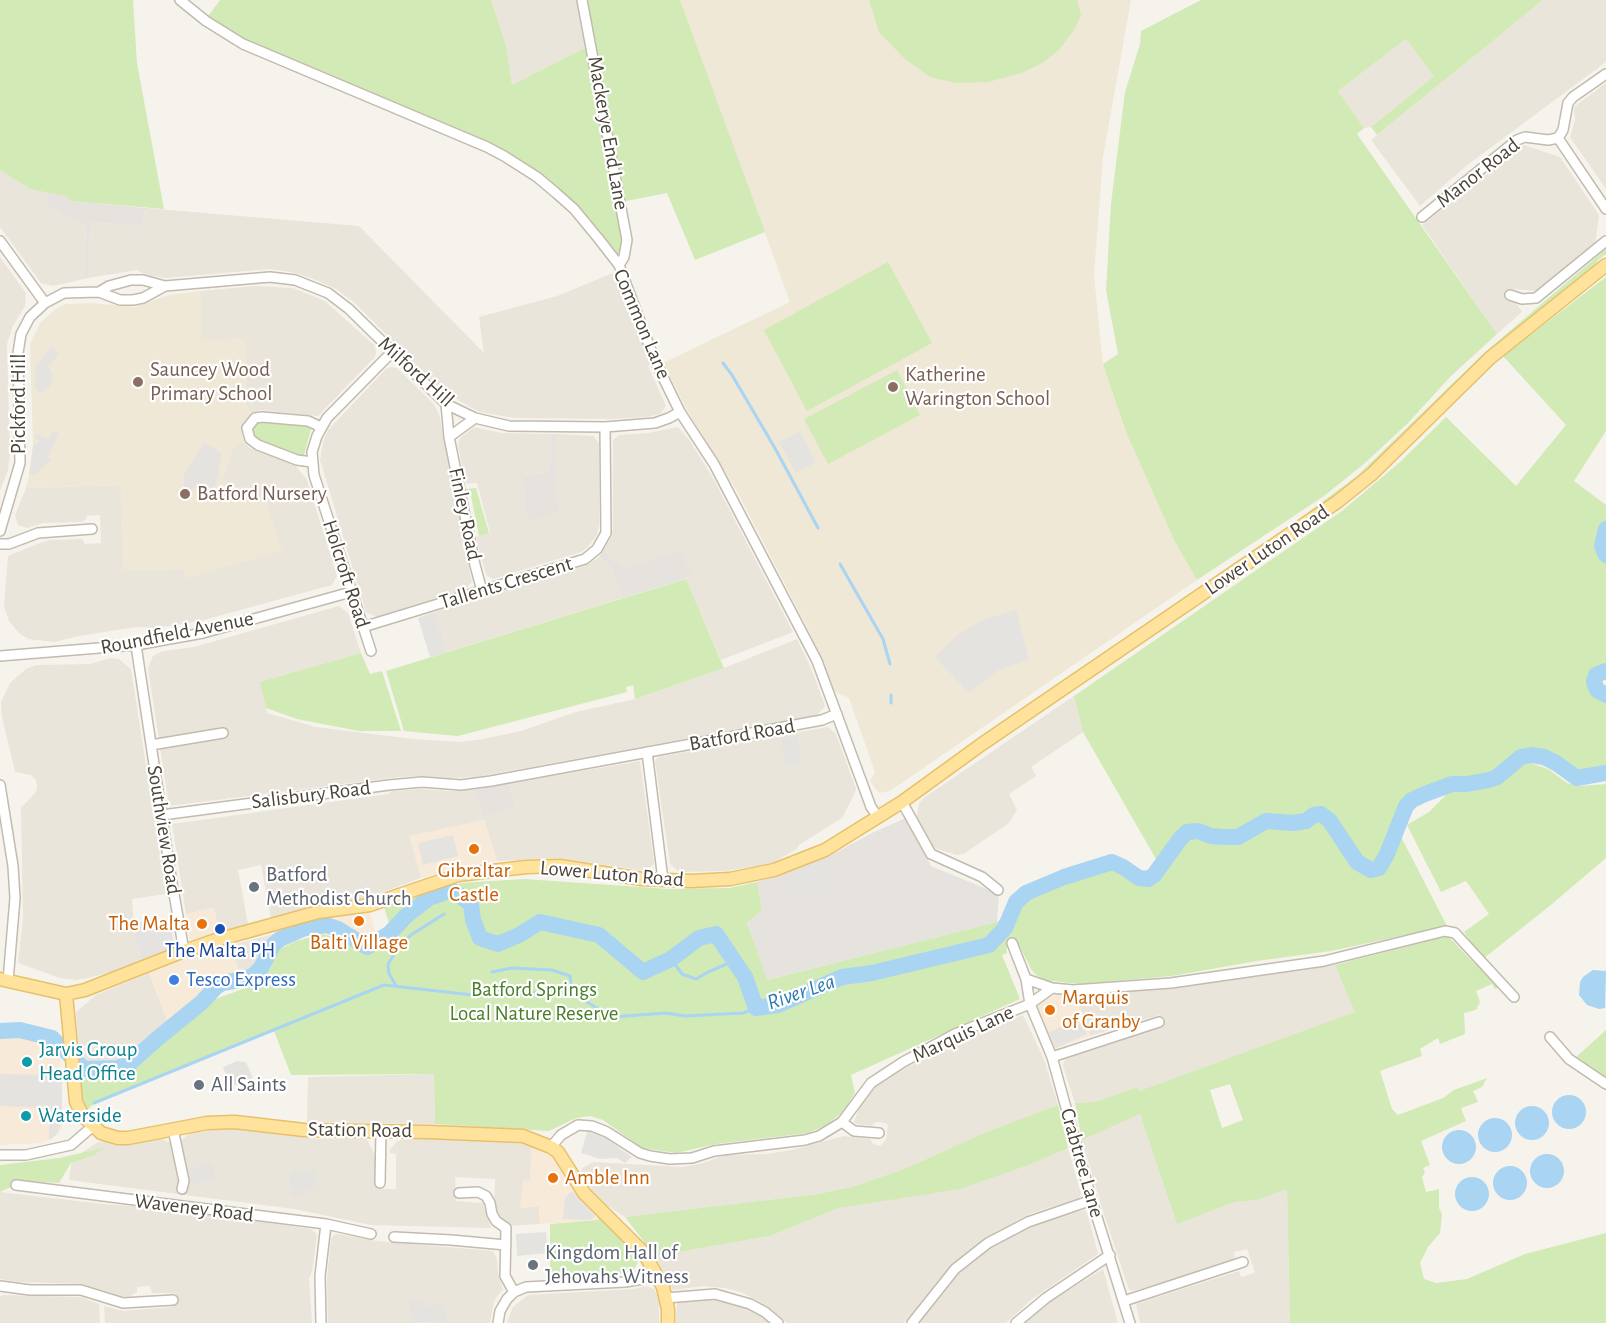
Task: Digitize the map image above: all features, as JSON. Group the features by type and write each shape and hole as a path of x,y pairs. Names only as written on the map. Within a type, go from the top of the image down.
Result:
{"main road":[{"name":"Lower Luton Road","path":"4,980 66,994 85,990 184,951 318,912 370,904 458,875 526,867 560,866 663,880 730,879 774,870 825,850 902,802 982,744 1337,502 1379,467 1490,358 1606,265"},
{"path":"66,994 76,1102 83,1116 93,1126"},
{"name":"Station Road","path":"93,1126 101,1132 118,1138 207,1123 235,1122 304,1130 429,1131 524,1136 550,1147 563,1158 584,1193 644,1253 655,1271 666,1298 668,1323"}],"street":[{"name":"Common Lane","path":"180,0 206,21 243,44 504,156 537,177 574,209 619,265 655,361 680,412 714,464 816,661 871,807 878,818"},
{"name":"Mackerye End Lane","path":"582,0 627,240 624,257 619,265"},
{"path":"1606,74 1568,103 1563,130 1558,138 1606,209"},
{"name":"Manor Road","path":"1422,217 1517,140 1525,137 1548,140 1558,138"},
{"path":"0,241 45,303"},
{"path":"1510,295 1522,299 1536,298 1606,241"},
{"name":"Milford Hill","path":"131,280 143,280 165,286 270,277 295,280 328,293 350,309 446,404 475,418 509,426 605,427 655,423 680,412"},
{"path":"131,280 133,300"},
{"name":"Pickford Hill","path":"99,292 131,280"},
{"name":"Milford Hill","path":"133,300 143,298 165,286"},
{"name":"Pickford Hill","path":"0,531 20,463 19,344 21,334 30,317 45,303 64,293 99,292 120,300 133,300"},
{"name":"Holcroft Road","path":"371,651 314,475 312,462 314,443 327,418 392,352"},
{"name":"Finley Road","path":"446,404 449,437 482,591"},
{"path":"312,462 297,460 258,445 250,439 248,428 252,421 259,417 308,421 321,427"},
{"path":"449,437 475,418"},
{"name":"Tallents Crescent","path":"363,627 585,559 597,549 606,533 605,427"},
{"path":"0,544 9,544 38,533 92,529"},
{"name":"Roundfield Avenue","path":"0,656 136,645 203,633 351,592"},
{"name":"Southview Road","path":"136,645 184,951"},
{"name":"Batford Road","path":"529,773 822,720 837,714"},
{"name":"Southview Road","path":"151,745 223,733"},
{"path":"646,752 663,880"},
{"name":"Salisbury Road","path":"162,815 388,785 422,782 461,785 529,773"},
{"path":"0,785 14,866 15,898 4,980"},
{"path":"902,802 931,854 982,877 998,890"},
{"path":"1026,979 1052,988 1073,990 1171,983 1324,961 1445,931 1455,933 1514,997"},
{"name":"Crabtree Lane","path":"1012,943 1026,979 1030,1004 1052,1057 1092,1200 1130,1323"},
{"name":"Marquis Lane","path":"550,1147 569,1129 578,1125 592,1126 607,1132 640,1153 682,1159 720,1150 806,1140 819,1136 842,1122 871,1083 903,1062 955,1034 1030,1004 1052,988"},
{"path":"1052,1057 1159,1022"},
{"path":"1550,1037 1569,1059 1606,1084"},
{"path":"842,1122 854,1131 879,1133"},
{"path":"0,1155 26,1155 50,1151 71,1144 93,1126"},
{"path":"173,1129 184,1181 182,1190"},
{"path":"380,1183 381,1131"},
{"name":"Waveney Road","path":"15,1185 326,1224 371,1234"},
{"path":"459,1192 478,1192 486,1196 496,1221 506,1228 505,1276 514,1292"},
{"path":"912,1323 955,1269 988,1243 1028,1221 1092,1200"},
{"path":"321,1323 320,1276 326,1224"},
{"path":"394,1237 451,1239 506,1245"},
{"path":"1016,1323 1038,1303 1110,1255"},
{"path":"1124,1301 1243,1263"},
{"path":"498,1323 503,1305 514,1292 526,1287 625,1282 643,1279 655,1271"},
{"path":"0,1286 30,1290 81,1290 123,1303 173,1299"},
{"path":"666,1298 715,1294 750,1304 765,1312 778,1323"}],"shaded area":[{"path":"491,0 578,0 589,46 512,85 506,45"},
{"name":"Katherine Warington School","path":"680,0 1131,0 1103,157 1094,275 1103,364 1126,432 1175,542 1197,580 890,791 879,793 870,781 875,772 849,698 832,690 809,631 738,493 687,410 663,363 790,302"},
{"path":"1543,0 1606,0 1606,62 1470,163 1420,206 1371,140"},
{"path":"1406,39 1434,76 1371,127 1364,128 1338,91"},
{"path":"1606,83 1606,189 1570,137 1575,120 1574,107"},
{"path":"1524,145 1560,157 1599,215 1595,245 1538,291 1511,289 1508,296 1514,299 1522,312 1497,334 1422,225"},
{"path":"0,170 30,189 48,192 45,204 69,218 86,223 84,279 53,286 41,283 0,227"},
{"path":"48,192 66,196 70,201 145,208 143,227 92,222 88,249 88,278 84,279 86,224 69,218 45,204"},
{"path":"145,208 359,226 484,353 479,317 557,296 615,272 653,365 648,366 666,406 660,414 612,419 514,418 479,412 441,390 355,303 336,289 291,272 270,269 165,278 146,275 137,270 88,278 88,249 92,222 143,227"},
{"path":"0,257 26,293 25,306 13,326 7,344 10,453 8,470 0,491"},
{"path":"255,286 293,288 325,301 375,346 374,358 318,416 261,410 251,413 246,404 245,339 201,341 201,291"},
{"name":"Sauncey Wood Primary School","path":"201,291 201,340 245,339 246,404 251,413 243,423 244,442 233,448 222,480 267,503 282,551 186,578 183,569 124,570 121,485 26,488 33,446 30,344 40,323 65,304 92,303 135,307 169,295"},
{"path":"51,347 59,354 48,367 53,379 50,386 41,393 35,388 35,367"},
{"path":"397,368 433,403 439,414 472,582 465,589 376,617 366,612 320,460 328,430 386,369"},
{"path":"474,427 502,433 551,434 550,469 544,473 523,476 527,521 558,512 556,434 594,436 599,444 599,525 597,535 588,547 581,552 493,579 486,575 476,537 490,532 477,483 466,484 458,445 460,438"},
{"path":"678,427 690,441 714,480 793,632 721,660 686,579 691,577 677,553 626,569 603,551 613,530 613,440 619,435 648,433"},
{"path":"53,431 59,433 48,458 51,460 35,475 29,474 33,446 39,441 34,438 36,434 49,439"},
{"path":"800,431 816,462 796,473 779,442"},
{"path":"551,434 556,434 558,512 527,522 523,476 544,473 550,469"},
{"path":"244,442 250,448 295,465 307,480 337,576 332,585 200,621 156,628 137,627 55,642 28,639 19,633 9,621 4,607 8,556 50,540 82,539 85,544 101,543 100,515 86,516 82,522 43,523 27,528 18,525 15,515 26,488 121,485 124,570 183,569 187,578 267,503 222,480 233,448"},
{"path":"204,443 222,453 216,485 212,488 184,489 184,474"},
{"path":"603,551 626,569 681,551 691,577 623,598 611,567 599,557"},
{"path":"599,557 611,567 623,598 447,652 435,612 572,570 589,564"},
{"path":"339,606 348,613 361,653 261,682 267,713 316,727 413,739 459,742 478,740 521,731 576,712 635,699 724,668 797,639 825,706 817,715 475,777 398,777 169,806 148,668 153,656 163,651 194,647"},
{"path":"1016,610 1029,659 997,671 969,693 935,657 959,634 985,619"},
{"path":"435,612 447,652 430,657 418,618"},
{"path":"110,658 119,659 131,669 166,894 132,899 135,938 142,960 116,971 88,978 76,980 60,978 18,963 23,919 21,808 36,792 37,786 36,780 31,775 15,772 2,717 1,702 10,683 26,669 36,665 90,664"},
{"path":"1074,696 1083,732 1031,767 1036,776 1009,794 1017,810 1009,823 965,853 957,855 932,846 917,816 919,803"},
{"path":"828,727 836,734 856,789 842,818 799,845 797,849 774,862 763,865 725,871 679,872 670,864 655,761 658,757"},
{"path":"797,736 802,763 786,766 781,739"},
{"path":"640,761 654,864 646,871 558,858 497,861 484,820 410,836 421,878 365,898 311,906 271,918 261,865 238,870 248,924 219,932 214,908 186,914 172,824 388,794 392,791 420,789 472,790 484,818 515,808 509,783"},
{"path":"509,783 515,808 484,818 472,790"},
{"path":"908,817 931,866 999,894 997,922 766,980 747,921 762,910 757,882 784,874 833,854"},
{"path":"484,820 497,861 463,866 421,878 409,836"},
{"path":"453,835 458,856 423,865 418,843"},
{"path":"827,859 836,890 790,899 785,877"},
{"path":"214,908 219,932 190,940 186,914"},
{"path":"370,912 377,940 362,938 325,918"},
{"path":"169,918 174,942 172,948 142,960 135,938 134,923"},
{"path":"274,934 257,967 240,975 231,945"},
{"path":"231,945 240,975 217,980 209,985 190,1006 168,1023 149,973 191,956"},
{"path":"1335,965 1356,1012 1139,1091 1137,1087 1095,1102 1075,1103 1063,1066 1065,1059 1163,1026 1159,1015 1090,1036 1076,996 1173,987"},
{"path":"149,973 168,1023 131,1057 123,1061 84,1064 79,1062 76,1012 96,995"},
{"path":"1076,994 1090,1036 1055,1049 1036,1008 1038,1002 1046,995"},
{"path":"1023,1015 1044,1059 1058,1105 986,1132 904,1169 852,1187 818,1194 625,1217 605,1204 579,1176 582,1168 593,1162 683,1167 725,1155 767,1154 792,1150 844,1136 870,1139 873,1144 880,1146 886,1140 888,1125 876,1122 872,1126 854,1122 859,1109 874,1088 889,1077 956,1041"},
{"path":"1076,1020 1078,1025 1082,1023 1087,1034 1056,1048 1049,1032"},
{"path":"0,1035 13,1035 48,1043 60,1055 63,1123 61,1130 53,1138 42,1143 0,1145"},
{"path":"237,1061 246,1062 253,1078 230,1087 223,1067"},
{"path":"0,1074 62,1075 62,1121 57,1134 49,1140 49,1108 0,1106"},
{"path":"434,1074 435,1124 307,1122 308,1077"},
{"path":"1140,1113 1177,1224 1235,1202 1257,1200 1287,1189 1290,1323 1140,1323 1136,1304 1239,1271 1241,1277 1255,1273 1247,1249 1234,1252 1236,1260 1133,1291 1129,1290 1082,1140"},
{"path":"233,1128 317,1139 366,1138 376,1157 377,1189 396,1189 396,1154 390,1153 390,1150 396,1142 401,1140 417,1138 511,1142 532,1146 530,1181 521,1208 539,1206 540,1224 510,1226 500,1218 494,1211 495,1179 455,1177 456,1201 483,1203 491,1228 371,1225 294,1209 69,1180 72,1159 98,1142 160,1138 168,1142 183,1139 190,1133"},
{"path":"588,1129 604,1137 632,1157 625,1163 617,1158 600,1159 581,1153"},
{"path":"532,1146 548,1153 562,1169 569,1184 583,1202 599,1217 598,1220 540,1224 539,1206 520,1208 523,1181 530,1180"},
{"path":"1068,1148 1081,1194 1079,1198 1029,1214 984,1239 951,1266 904,1323 787,1323 767,1306 743,1293 725,1288 703,1286 673,1290 655,1256 770,1236 839,1208 883,1200 1031,1164"},
{"path":"212,1163 215,1179 192,1184 188,1169"},
{"path":"316,1170 316,1186 293,1197 289,1182 291,1172"},
{"path":"572,1191 595,1216 591,1220 563,1219 565,1198"},
{"path":"0,1192 103,1204 164,1208 311,1229 317,1235 312,1272 309,1278 312,1323 105,1323 104,1306 123,1311 172,1307 178,1299 176,1294 172,1293 152,1293 150,1286 137,1287 137,1292 129,1297 83,1284 18,1282 0,1279"},
{"path":"1084,1210 1087,1212 1098,1254 1032,1299 1006,1323 919,1323 960,1272 990,1248 1035,1224"},
{"path":"546,1232 548,1253 517,1256 516,1234"},
{"path":"338,1234 377,1241 493,1251 497,1258 498,1273 503,1289 494,1301 490,1323 328,1323 327,1278 331,1239"},
{"path":"1103,1269 1118,1323 1025,1323 1051,1301"},
{"path":"646,1286 654,1289 659,1298 659,1323 507,1323 513,1307 528,1295 633,1289"},
{"path":"3,1295 81,1297 99,1304 100,1323 0,1323 0,1297"},
{"path":"714,1298 737,1303 757,1312 772,1323 676,1323 677,1303 680,1301"},
{"path":"420,1301 422,1307 444,1304 447,1323 439,1323 438,1320 413,1323 409,1303"}],"green space":[{"path":"0,0 133,0 137,63 164,209 70,201 66,196 30,189 0,170"},
{"path":"220,0 491,0 506,45 512,85 589,46 624,242 621,253 617,256 566,197 516,157 243,38 208,16"},
{"path":"586,0 680,0 765,232 695,260 667,193 626,201"},
{"path":"869,0 1077,0 1081,15 1074,30 1060,49 1044,62 1022,73 988,82 956,83 930,77 904,58 879,32"},
{"path":"1201,0 1543,0 1377,135 1371,127 1434,76 1406,39 1338,91 1364,128 1357,134 1497,334 1451,376 1407,424 1365,463 1324,496 1197,580 1175,542 1126,432 1103,364 1118,354 1106,290 1111,204 1125,92 1140,44 1141,31"},
{"path":"1606,249 1606,254 1597,261 1598,264 1350,486 1083,669 1081,668 1287,528 1357,476 1485,352"},
{"path":"888,262 932,343 807,411 764,330"},
{"name":"Batford Springs Local Nature Reserve","path":"1606,277 1606,431 1574,481 1606,505 1606,529 1602,546 1606,555 1606,671 1596,675 1594,682 1597,690 1606,695 1606,773 1577,778 1544,757 1531,755 1520,757 1497,777 1467,784 1452,784 1412,800 1406,806 1397,829 1447,926 1331,951 1172,976 1079,984 1044,980 1031,969 1019,945 1006,948 1007,953 1002,955 1020,999 851,1075 855,1093 843,1112 826,1125 808,1133 716,1144 676,1153 642,1148 603,1120 590,1116 576,1118 549,1131 435,1124 434,1074 291,1075 274,1031 98,1101 88,1109 84,1103 79,1071 111,1072 123,1070 134,1064 148,1049 205,1003 256,984 270,969 274,952 296,941 324,934 361,947 393,936 384,907 461,883 524,879 668,889 729,888 757,882 762,910 747,922 767,980 997,922 1010,912 1016,902 1026,893 1064,877 1112,862 1139,878 1148,879 1160,866 1083,732 1074,696 1342,511 1399,463 1446,417 1516,486 1566,425 1503,356"},
{"path":"897,370 920,415 828,464 804,419"},
{"path":"258,420 309,427 311,429 304,455 298,456 254,438 251,427"},
{"path":"476,488 489,533 479,536 471,496 467,496 466,489"},
{"path":"686,579 724,668 635,699 633,685 626,687 627,692 458,736 404,731 386,671"},
{"path":"361,653 370,674 382,671 401,731 359,731 297,719 266,708 260,682"},
{"path":"1527,762 1548,769 1567,783 1580,786 1606,784 1606,858 1483,959 1464,932 1489,914 1466,881 1441,892 1407,825 1429,812 1450,791 1466,792 1493,786"},
{"path":"1448,936 1502,987 1495,989 1492,984 1476,991 1480,1002 1476,1010 1464,1013 1465,1034 1440,1044 1438,1038 1420,1049 1422,1056 1380,1071 1392,1109 1398,1115 1487,1078 1482,1087 1473,1091 1478,1102 1461,1108 1466,1121 1421,1141 1430,1165 1423,1168 1425,1173 1422,1177 1426,1192 1439,1189 1439,1208 1442,1214 1440,1233 1428,1247 1420,1263 1424,1279 1436,1283 1467,1279 1525,1254 1606,1233 1606,1323 1290,1323 1287,1189 1257,1200 1235,1202 1177,1224 1140,1114 1082,1140 1075,1103 1095,1102 1137,1087 1139,1091 1355,1012 1335,965","holes":["1230,1084 1243,1120 1222,1128 1210,1090"]},
{"path":"1606,1030 1606,1081 1574,1059"},
{"path":"1058,1105 1068,1148 1031,1164 960,1189 839,1208 770,1236 655,1256 625,1217 818,1194 852,1187 904,1169 986,1132"},
{"path":"104,1148 94,1155 71,1163 59,1183 24,1181 0,1192 0,1165 59,1158"},
{"path":"599,1217 613,1224 635,1252 638,1261 633,1272 609,1275 550,1276 550,1224 598,1220"}],"water":[{"path":"1593,970 1606,971 1605,1008 1599,1009 1587,1005 1579,995 1580,982"},
{"path":"1569,1095 1581,1100 1586,1112 1581,1124 1569,1129 1557,1124 1552,1112 1557,1100"},
{"path":"1532,1106 1544,1111 1549,1123 1544,1135 1532,1140 1520,1135 1515,1123 1520,1111"},
{"path":"1495,1118 1507,1123 1512,1135 1507,1147 1495,1152 1483,1147 1478,1135 1483,1123"},
{"path":"1459,1130 1471,1135 1476,1147 1471,1159 1459,1164 1447,1159 1442,1147 1447,1135"},
{"path":"1547,1154 1559,1159 1564,1171 1559,1183 1547,1188 1535,1183 1530,1171 1535,1159"},
{"path":"1510,1166 1522,1171 1527,1183 1522,1195 1510,1200 1498,1195 1493,1183 1498,1171"},
{"path":"1472,1177 1484,1182 1489,1194 1484,1206 1472,1211 1460,1206 1455,1194 1460,1182"}],"waterway":[{"path":"723,363 776,450 818,528"},
{"name":"River Lea","path":"1606,529 1602,546 1606,555"},
{"path":"840,564 883,639 890,664"},
{"name":"River Lea","path":"1606,671 1596,675 1594,682 1597,690 1606,695"},
{"path":"891,695 891,703"},
{"name":"River Lea","path":"0,1031 20,1030 52,1038 84,1069 118,1068 130,1063 201,1003 216,987 222,983 246,979 254,975 261,968 273,945 280,939 305,928 326,925 338,929 367,947 389,934 406,916 429,898 452,890 471,904 473,920 480,938 498,944 540,922 599,935 643,972 671,959 699,938 716,934 745,977 756,1008 778,1005 842,977 872,973 989,945 1005,928 1016,902 1026,893 1064,877 1112,862 1139,878 1148,879 1154,875 1187,832 1198,831 1211,836 1238,837 1266,821 1293,823 1306,821 1314,815 1321,814 1330,821 1357,862 1371,870 1379,868 1387,854 1406,806 1412,800 1425,794 1452,784 1489,780 1497,777 1521,757 1531,755 1544,757 1577,778 1606,773"},
{"path":"397,987 389,974 388,964 398,948 411,935 444,914"},
{"path":"671,959 682,974 696,979 734,961"},
{"path":"492,972 512,968 552,970 570,976 572,993"},
{"path":"94,1103 384,985 482,996 510,996 540,992 572,993 612,1017 666,1013 685,1016 743,1013 756,1008"}],"place":[{"name":"Sauncey Wood Primary School","path":"138,382"},
{"name":"Katherine Warington School","path":"893,387"},
{"name":"Batford Nursery","path":"185,494"},
{"name":"Gibraltar Castle","path":"474,849"},
{"name":"Batford Methodist Church","path":"254,887"},
{"name":"Balti Village","path":"359,921"},
{"name":"The Malta","path":"202,924"},
{"name":"The Malta PH","path":"220,929"},
{"name":"Tesco Express","path":"174,980"},
{"name":"Marquis of Granby","path":"1050,1010"},
{"name":"Jarvis Group Head Office","path":"27,1062"},
{"name":"All Saints","path":"199,1085"},
{"name":"Waterside","path":"26,1116"},
{"name":"Amble Inn","path":"553,1178"},
{"name":"Kingdom Hall of Jehovahs Witness","path":"533,1265"}]}
